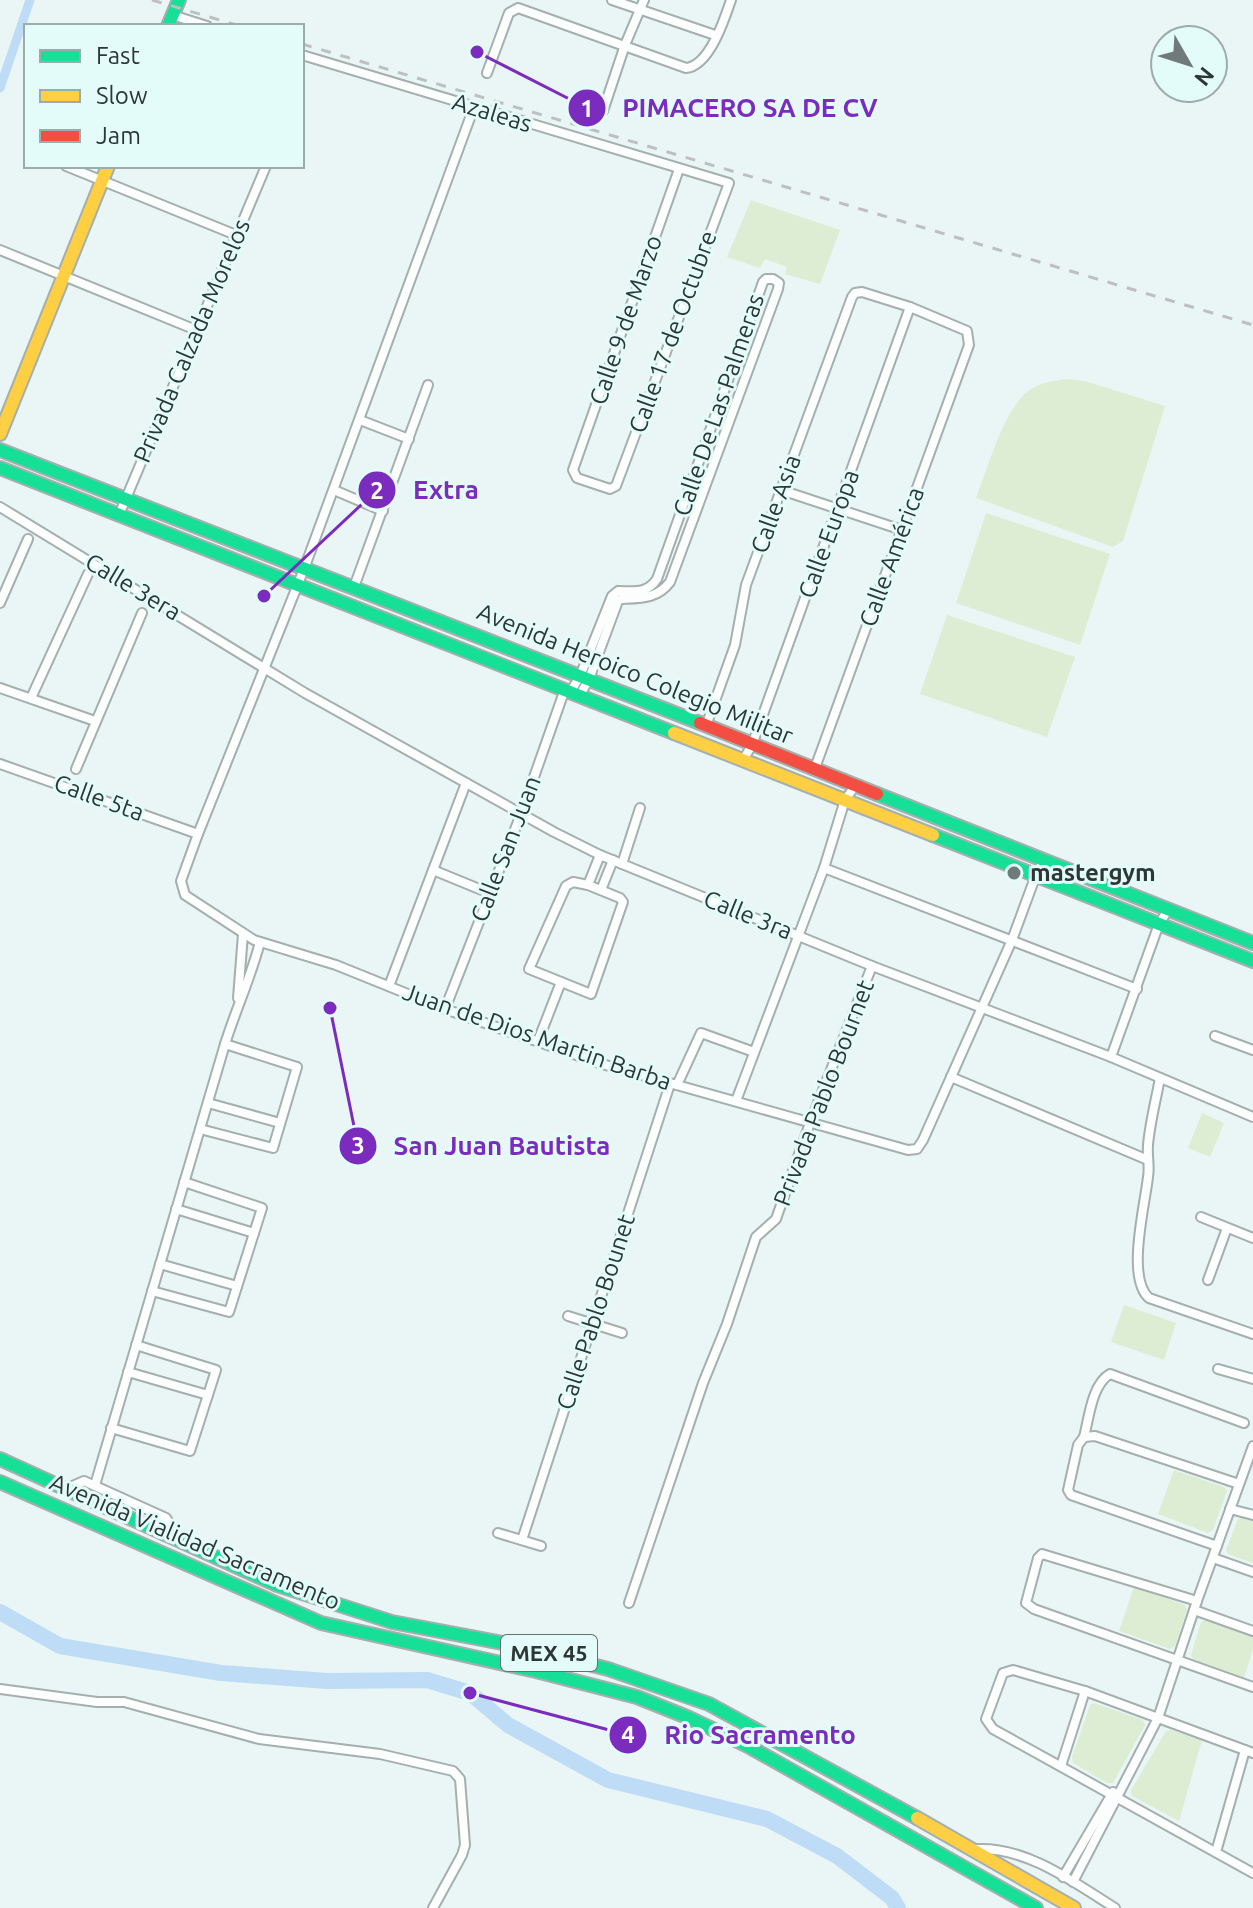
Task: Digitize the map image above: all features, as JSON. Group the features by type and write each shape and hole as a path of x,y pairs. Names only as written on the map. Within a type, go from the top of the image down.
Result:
{"main road":[{"path":"170,21 179,0"},
{"path":"0,434 107,168"},
{"name":"Avenida Heroico Colegio Militar","path":"0,450 815,768 1253,943"},
{"name":"Avenida Heroico Colegio Militar","path":"0,468 1253,961"},
{"name":"Avenida Vialidad Sacramento","path":"0,1459 246,1573 335,1604 392,1622 579,1661 709,1704 850,1780 1074,1908"},
{"name":"Avenida Vialidad Sacramento","path":"0,1482 321,1623 536,1671 637,1697 687,1717 748,1746 1036,1908"}],"street":[{"path":"612,0 715,35"},
{"path":"603,111 644,0"},
{"path":"487,73 509,13 513,9 523,8 686,68 694,68 704,60 731,0"},
{"path":"170,21 192,24"},
{"name":"Azaleas","path":"304,56 729,183"},
{"path":"198,834 334,490 474,107"},
{"path":"71,168 236,235"},
{"name":"Privada Calzada Morelos","path":"119,515 265,168"},
{"name":"Calle 9 de Marzo","path":"618,482 610,489 577,478 573,470 679,169"},
{"name":"Calle 17 de Octubre","path":"618,482 729,183"},
{"path":"0,250 196,330"},
{"name":"Calle De Las Palmeras","path":"773,279 779,283 778,289 670,582 653,591 763,282 773,279"},
{"name":"Calle Asia","path":"706,726 735,645 746,585 852,297 862,292 910,307"},
{"name":"Calle América","path":"815,768 969,345 967,331 910,307"},
{"name":"Calle Europa","path":"743,760 752,745 910,307"},
{"path":"354,587 428,385"},
{"path":"360,420 409,439"},
{"path":"713,424 727,428"},
{"path":"334,490 383,511"},
{"path":"781,490 902,530"},
{"name":"Calle 3era","path":"0,507 265,667"},
{"path":"0,603 28,539"},
{"path":"31,698 88,574"},
{"path":"572,691 585,678 618,601 649,598 653,591"},
{"path":"76,769 142,613"},
{"name":"Calle 3ra","path":"265,667 305,693 600,855 872,966 1111,1057 1253,1117"},
{"path":"0,688 95,721"},
{"name":"Calle San Juan","path":"445,1009 572,691"},
{"name":"Calle 5ta","path":"0,764 198,834"},
{"path":"389,986 466,783"},
{"path":"736,1101 824,868 845,800 855,786"},
{"path":"601,890 618,862 640,808"},
{"name":"Juan de Dios Martin Barba","path":"198,834 181,881 182,890 189,900 243,934 336,965 445,1009 538,1041 674,1084 908,1150 917,1149 951,1077"},
{"path":"588,885 600,855"},
{"path":"1044,860 951,1077 1148,1160"},
{"path":"824,868 1137,989"},
{"path":"433,870 489,893"},
{"path":"573,882 601,890 620,898 623,904 591,994 529,969 566,886 573,882"},
{"path":"1111,1057 1159,924 1168,910"},
{"path":"238,1003 243,934"},
{"path":"95,1485 225,1044 260,942"},
{"name":"Privada Pablo Bournet","path":"629,1603 756,1237 776,1219 872,966"},
{"path":"538,1041 561,982"},
{"name":"Calle Pablo Bounet","path":"522,1540 591,1323 674,1084 698,1036 706,1033 754,1052"},
{"path":"1215,1036 1253,1050"},
{"path":"200,1129 273,1148 297,1067 225,1044"},
{"path":"1160,1078 1150,1123 1149,1174 1138,1271 1140,1289 1149,1298 1253,1334"},
{"path":"208,1103 280,1123"},
{"path":"152,1291 229,1312 262,1208 184,1182"},
{"path":"176,1209 254,1233"},
{"path":"1201,1217 1252,1235"},
{"path":"1208,1280 1227,1228"},
{"path":"160,1264 237,1286"},
{"path":"568,1316 622,1333"},
{"path":"111,1428 190,1451 216,1370 136,1345"},
{"path":"1218,1369 1253,1379"},
{"path":"128,1372 208,1395"},
{"path":"1217,1546 1071,1495 1069,1486 1078,1445 1084,1437 1101,1380 1110,1374 1244,1423"},
{"path":"1084,1437 1095,1436 1239,1484"},
{"path":"1073,1882 1093,1835 1158,1718 1253,1446"},
{"path":"64,1490 84,1481 95,1485 166,1518 183,1544"},
{"path":"1230,1509 1253,1515"},
{"path":"498,1533 541,1546"},
{"path":"1253,1631 1195,1606 1051,1555 1042,1554 1038,1558 1026,1603 1253,1687"},
{"path":"1213,1558 1253,1572"},
{"path":"1216,1852 1249,1751 1085,1691 1010,1670 1003,1673 987,1713 989,1726 1253,1873"},
{"path":"0,1689 132,1703 259,1739 380,1754 453,1771 460,1779 465,1845 433,1908"},
{"path":"1061,1766 1085,1691"},
{"path":"1063,1877 1093,1835"},
{"path":"970,1850 997,1849 1027,1859 1115,1908"}],"green space":[{"path":"751,200 840,230 820,284 785,274 787,267 765,259 760,268 727,257"},
{"path":"1068,379 1085,381 1165,406 1123,541 1113,547 976,498 1003,426 1018,401 1036,386"},
{"path":"986,513 1110,554 1080,645 956,603"},
{"path":"947,615 1075,657 1047,737 920,694"},
{"path":"1202,1113 1224,1123 1210,1157 1188,1148"},
{"path":"1124,1305 1176,1323 1164,1360 1111,1342"},
{"path":"1174,1470 1224,1487 1227,1491 1213,1530 1208,1533 1158,1514"},
{"path":"1238,1519 1253,1520 1253,1563 1228,1554 1226,1550"},
{"path":"1134,1587 1185,1605 1187,1610 1175,1646 1170,1649 1119,1631"},
{"path":"1206,1620 1253,1635 1253,1649 1244,1678 1193,1659 1191,1655 1201,1622"},
{"path":"1094,1703 1143,1720 1145,1725 1113,1783 1107,1783 1073,1763 1072,1757 1090,1705"},
{"path":"1166,1731 1202,1740 1179,1821 1132,1796 1131,1790"}],"waterway":[{"path":"0,88 30,0"},
{"path":"0,1612 60,1646 221,1673 327,1681 427,1680 470,1693 508,1725 608,1780 767,1819 837,1856 892,1898 898,1908"}],"railway":[{"path":"152,0 233,24"},
{"path":"304,45 1253,325"}],"traffic: fast":[{"path":"169,24 179,0"},
{"path":"0,450 700,723"},
{"path":"0,468 674,733"},
{"path":"877,794 1253,943"},
{"path":"933,835 1253,961"},
{"path":"0,1459 277,1585 392,1622 513,1645 608,1669 709,1704 917,1818"},
{"path":"0,1482 321,1623 536,1671 637,1697 687,1717 748,1746 1036,1908"}],"traffic: slow":[{"path":"0,434 107,168"},
{"path":"674,733 933,835"},
{"path":"917,1818 1074,1908"}],"traffic: jam":[{"path":"700,723 877,794"}],"place":[{"name":"PIMACERO SA DE CV","path":"477,52"},
{"name":"Extra","path":"264,596"},
{"name":"mastergym","path":"1014,873"},
{"name":"San Juan Bautista","path":"330,1008"},
{"name":"Rio Sacramento","path":"470,1693"}]}
